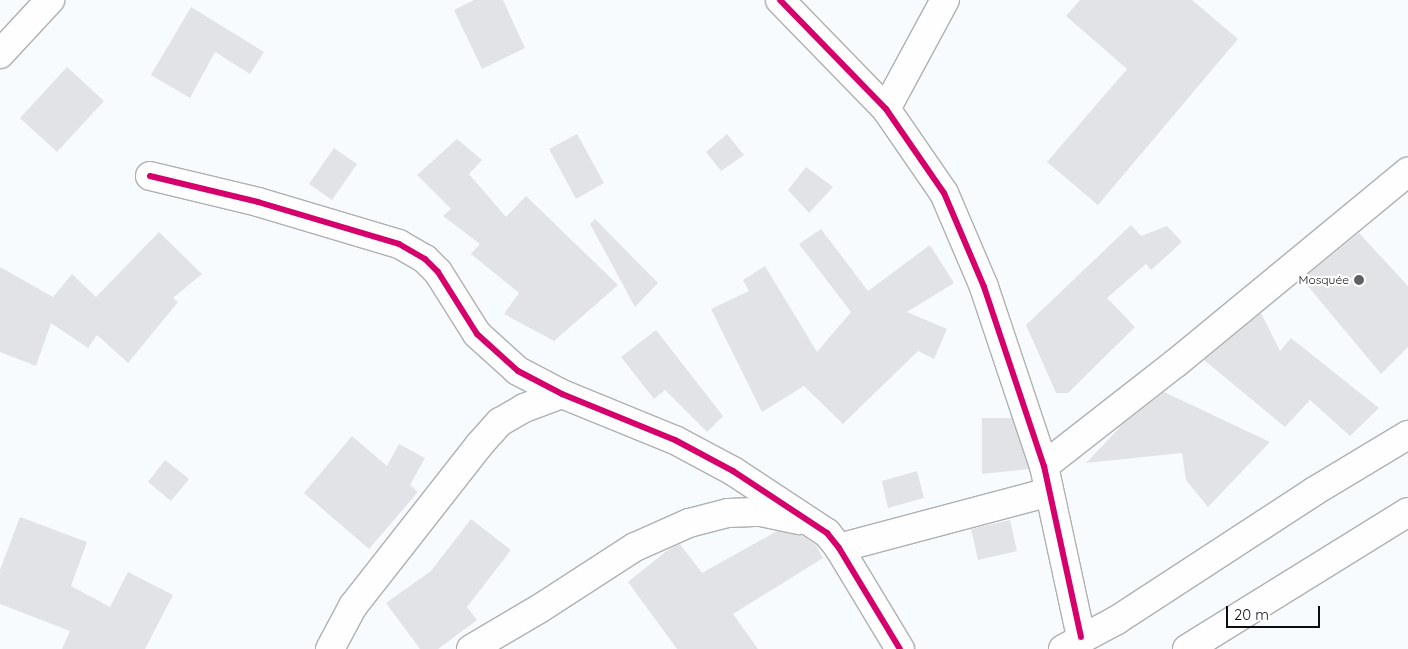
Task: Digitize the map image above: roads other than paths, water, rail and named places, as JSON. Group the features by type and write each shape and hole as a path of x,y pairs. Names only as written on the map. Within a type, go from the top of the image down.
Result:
{"street":[{"path":"0,54 50,0"},
{"path":"780,0 886,109 944,193 984,287 1047,479 1072,643 1117,620 1313,492 1408,435"},
{"path":"886,109 944,0"},
{"path":"839,548 1047,479 1183,357 1408,172"},
{"path":"150,176 258,202 399,244 425,259 438,272 477,334 518,371 562,394 675,440 732,470 815,524 839,548 900,649"},
{"path":"330,649 353,606 480,444 500,422 524,408 562,394"},
{"path":"471,649 539,609 635,547 689,523 728,513 761,512 815,524"},
{"path":"1187,649 1408,512"}],"place":[{"name":"Mosquée","path":"1359,280"}]}
